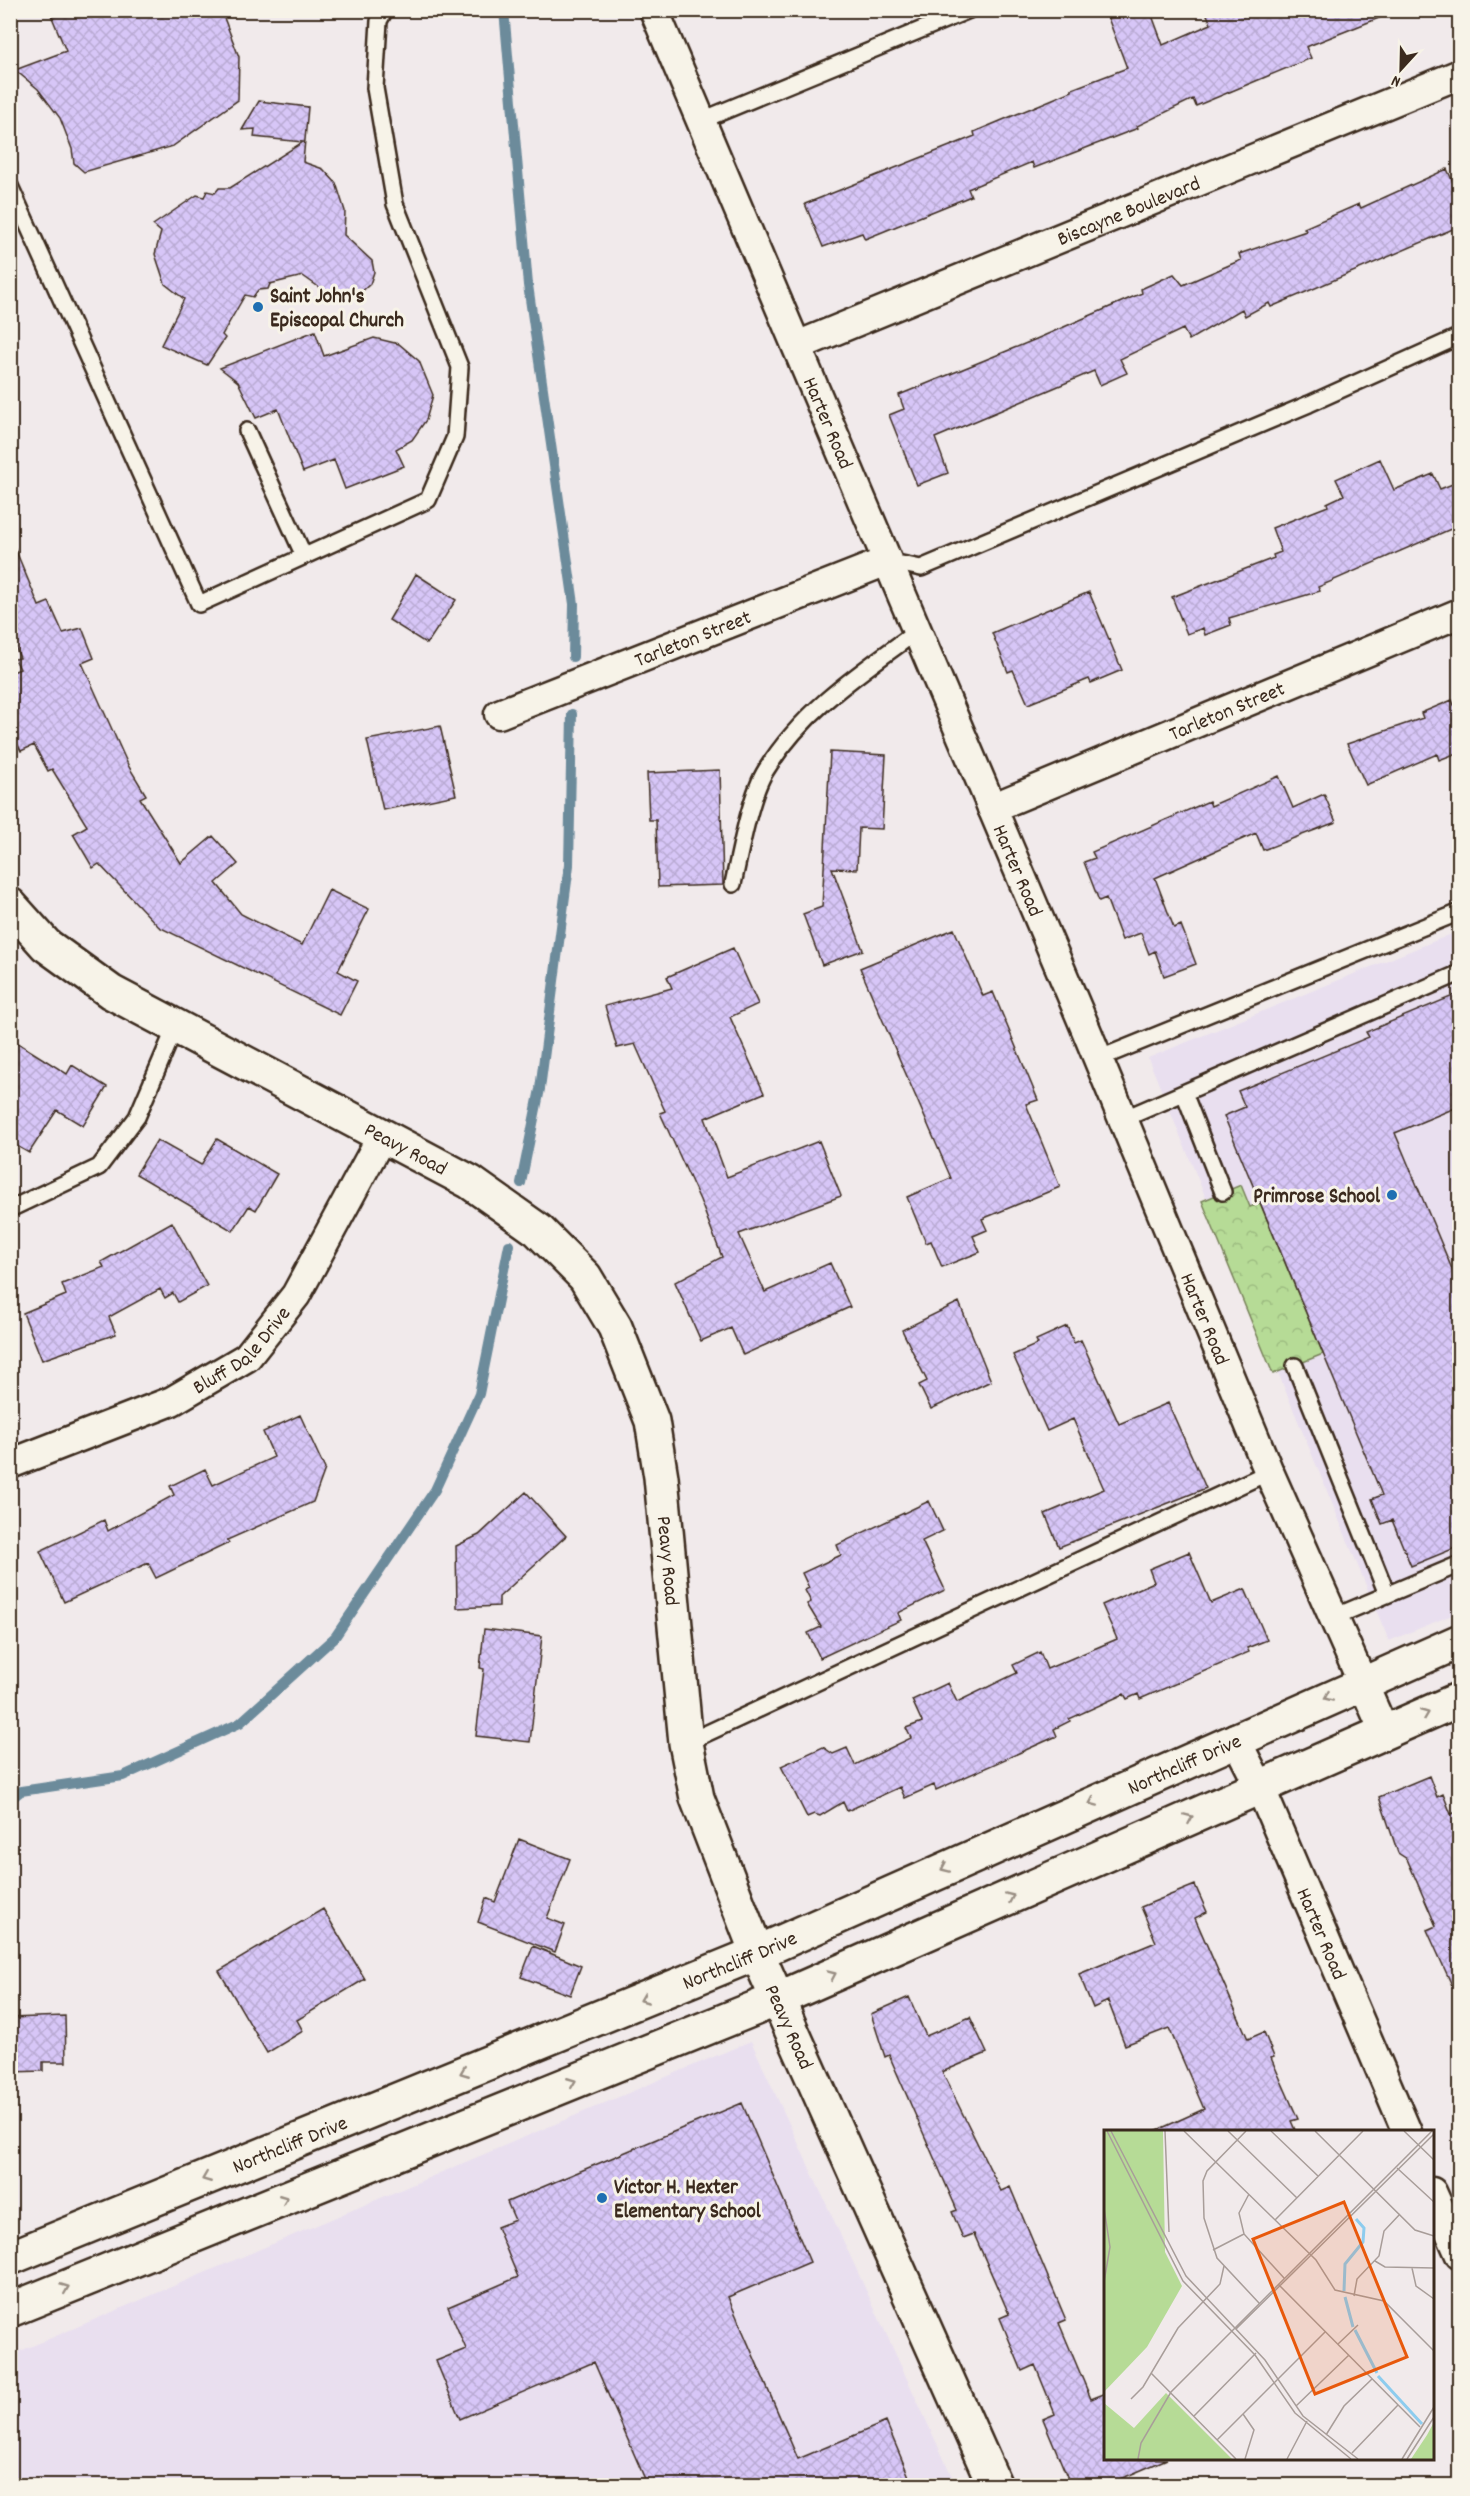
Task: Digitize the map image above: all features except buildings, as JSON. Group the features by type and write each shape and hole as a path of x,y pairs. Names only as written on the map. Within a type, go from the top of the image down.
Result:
{"street":[{"name":"Harter Road","path":"654,10 1098,1059 1121,1120 1269,1472 1384,1731"},
{"name":"Biscayne Boulevard","path":"797,346 1460,74"},
{"name":"Tarleton Street","path":"499,714 887,561"},
{"name":"Tarleton Street","path":"992,808 1460,613"},
{"name":"Peavy Road","path":"10,905 46,945 111,992 175,1028 470,1182 537,1230 585,1277 615,1327 652,1421 661,1478 686,1743 697,1798 757,1953 995,2486"},
{"name":"Bluff Dale Drive","path":"10,1464 172,1401 247,1357 296,1295 382,1136"},
{"name":"Northcliff Drive","path":"10,2258 757,1953 1235,1738 1460,1641"},
{"path":"10,2310 778,1999 1384,1731 1460,1700"},
{"name":"Harter Road","path":"1235,1738 1260,1787 1406,2130"},
{"path":"1434,2196 1460,2255"}],"lane":[{"path":"10,186 199,604 428,500 455,437 460,367 395,204 375,88 379,21 385,10"},
{"path":"700,121 969,10"},
{"path":"887,561 921,568 1298,409 1460,336"},
{"path":"247,431 304,556"},
{"path":"733,884 746,828 765,771 788,740 826,697 916,632"},
{"path":"1098,1059 1460,912"},
{"path":"1121,1120 1460,973"},
{"path":"10,1209 23,1206 99,1167 137,1117 175,1028"},
{"path":"1184,1093 1223,1192"},
{"path":"1295,1366 1388,1594"},
{"path":"686,1743 1269,1472"},
{"path":"1334,1617 1460,1564"}],"shaded area":[{"path":"1459,931 1459,1612 1389,1641 1148,1058"},
{"name":"Victor H. Hexter Elementary School","path":"751,2041 956,2485 11,2486 11,2355"}],"green space":[{"path":"1241,1185 1250,1207 1260,1203 1323,1354 1273,1374 1202,1201"}],"waterway":[{"path":"504,10 528,285 574,604 573,657"},
{"path":"521,1183 540,1089 569,865 572,714"},
{"path":"10,1800 21,1791 123,1776 240,1723 335,1637 435,1490 479,1394 509,1245"}],"place":[{"name":"Saint John's Episcopal Church","path":"258,307"},
{"name":"Primrose School","path":"1392,1195"},
{"name":"Victor H. Hexter Elementary School","path":"602,2198"}]}
